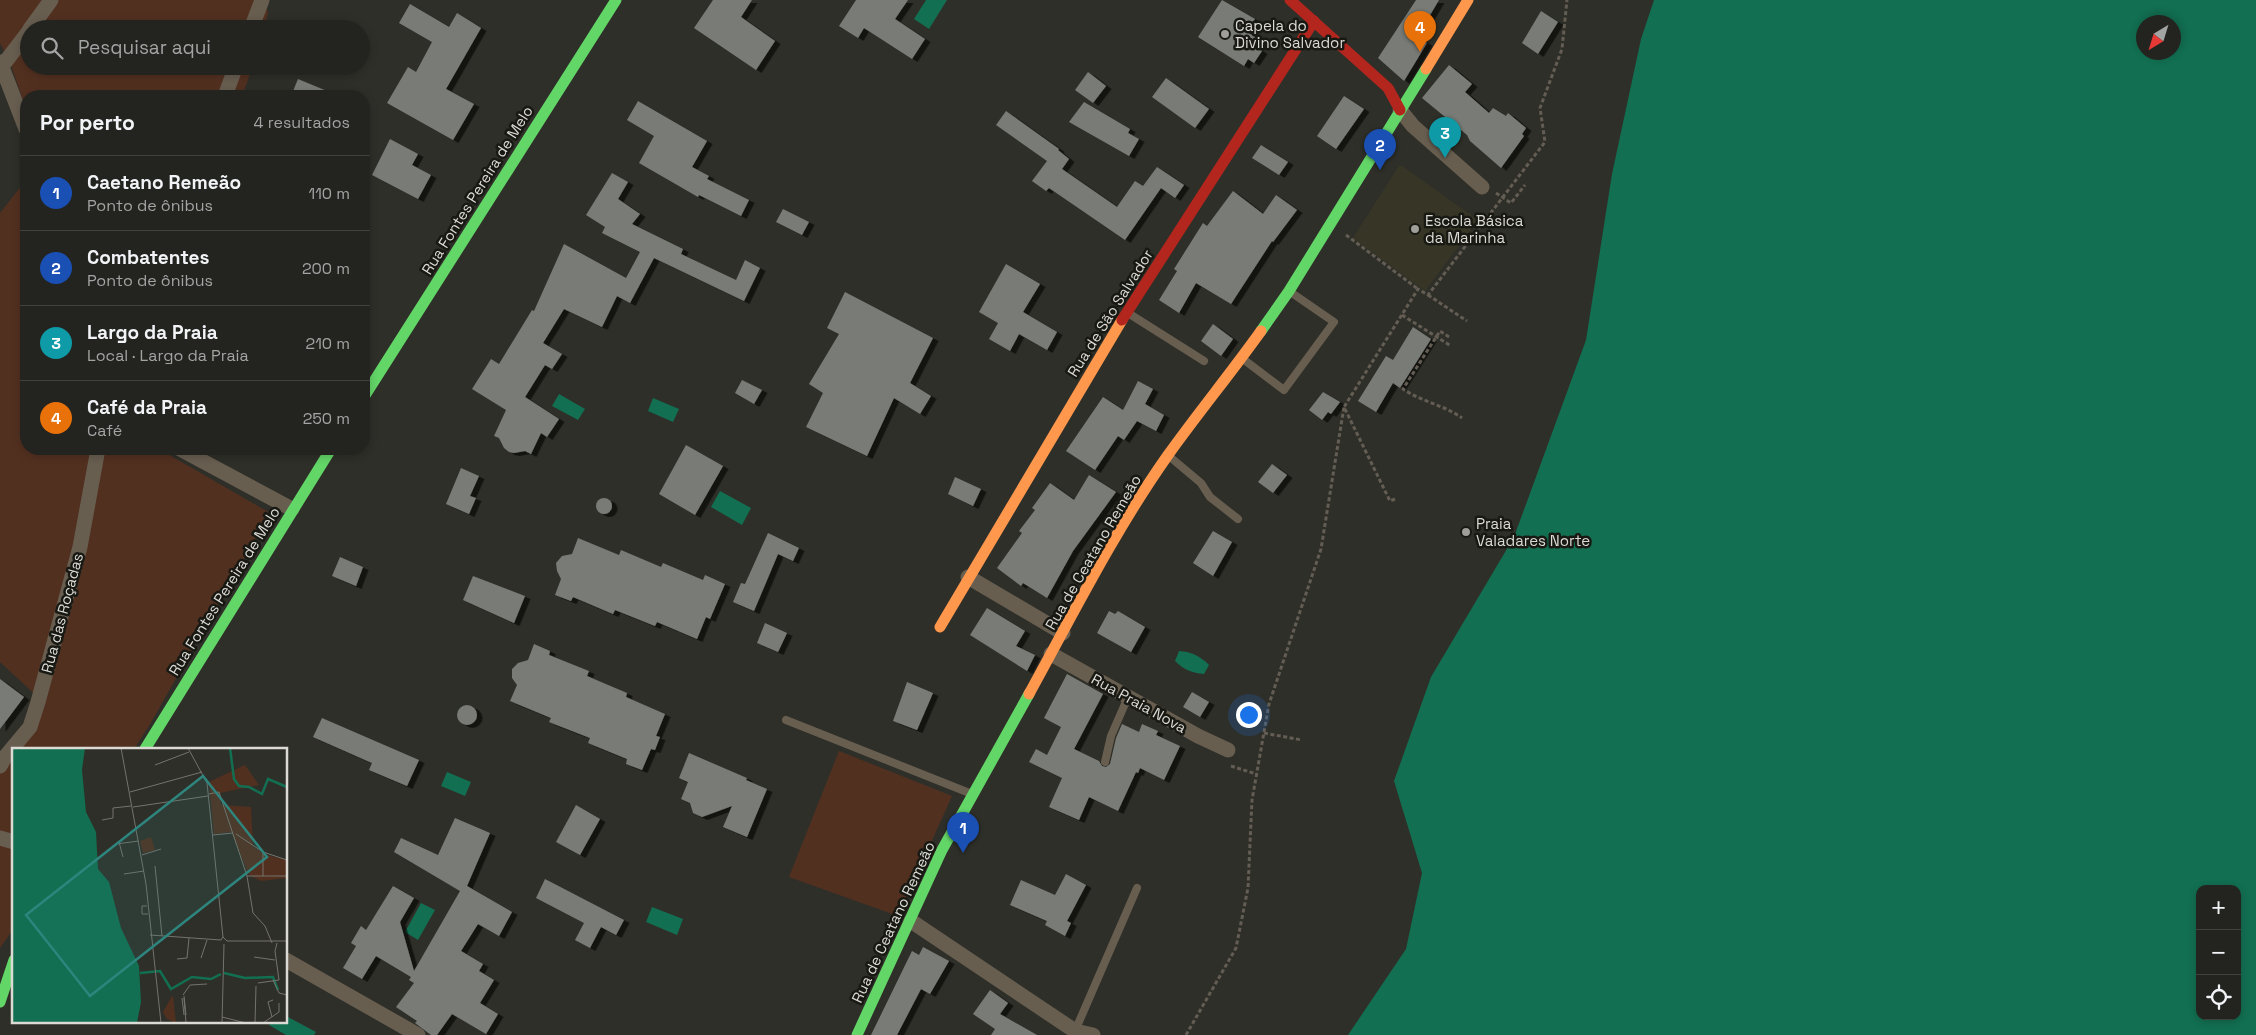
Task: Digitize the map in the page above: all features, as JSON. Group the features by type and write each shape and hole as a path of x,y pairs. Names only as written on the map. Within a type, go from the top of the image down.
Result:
{"street":[{"path":"36,20 51,0"},
{"path":"254,20 262,0"},
{"name":"Rua Fontes Pereira de Melo","path":"370,388 616,0"},
{"path":"1290,0 1388,88 1400,110 1413,126 1488,190"},
{"name":"Rua de Ceatano Remeão","path":"857,1035 942,850 1116,537 1168,455 1289,291 1468,0"},
{"name":"Rua de São Salvador","path":"940,627 1127,312 1314,21"},
{"path":"20,41 1,63 20,113"},
{"path":"227,90 233,75"},
{"name":"Rua das Roçadas","path":"12,748 30,727 38,702 80,547 97,455"},
{"path":"191,455 292,509"},
{"name":"Rua Fontes Pereira de Melo","path":"145,748 327,455"},
{"path":"968,577 1063,633"},
{"name":"Rua Praia Nova","path":"1051,654 1198,736 1228,750"},
{"name":"Rua das Roçadas","path":"0,766 12,749"},
{"path":"911,921 1075,1031 1093,1035"},
{"path":"288,961 418,1035"},
{"path":"0,1002 12,966"}],"lane":[{"path":"1242,357 1284,390 1334,322 1289,291"},
{"path":"1127,312 1204,361"},
{"path":"1168,455 1202,483 1210,497 1238,518"},
{"path":"1105,762 1111,736 1128,697"},
{"path":"786,720 974,794"},
{"path":"1075,1031 1137,888"}],"path":[{"path":"1428,295 1545,142 1540,108 1562,49 1567,0"},
{"path":"1488,190 1511,203 1526,185"},
{"path":"1341,232 1418,289 1467,321"},
{"path":"1186,1035 1236,948 1248,888 1252,800 1269,704 1321,549 1344,407 1418,289"},
{"path":"1402,315 1451,346"},
{"path":"1449,337 1440,331 1403,389 1414,397 1452,410 1462,418"},
{"path":"1344,407 1390,501 1395,499"},
{"path":"1264,732 1302,740"},
{"path":"1229,766 1256,774"}],"shaded area":[{"path":"0,0 264,0 268,13 266,20 20,20 20,75 250,75 244,90 20,91 11,65 0,43"},
{"path":"926,0 947,0 929,29 914,19"},
{"path":"1654,0 2256,0 2256,1035 1348,1035 1406,949 1422,873 1394,781 1431,677 1514,537 1586,340 1612,174 1641,39"},
{"name":"Escola Básica da Marinha","path":"1399,166 1402,166 1478,220 1425,291 1353,238"},
{"path":"20,188 20,455 169,455 270,513 135,748 12,748 12,931 0,948 0,760 40,699 0,662 0,213"},
{"path":"559,394 585,409 578,420 552,406"},
{"path":"653,398 679,409 673,422 648,411"},
{"path":"720,491 751,508 742,525 711,507"},
{"path":"1179,651 1192,653 1206,662 1209,665 1204,674 1188,670 1178,664 1175,661"},
{"path":"839,751 952,796 898,916 789,877"},
{"path":"447,772 471,782 465,796 441,786"},
{"path":"421,903 435,910 418,940 405,932"},
{"path":"652,907 683,919 677,935 646,922"},
{"path":"288,1017 316,1032 314,1035 286,1035 269,1025 271,1022 288,1022"}],"building":[{"path":"713,0 752,0 741,17 775,41 756,70 694,28"},
{"path":"856,0 908,0 895,19 925,39 912,59 864,28 858,38 839,26"},
{"name":"Capela do Divino Salvador","path":"1222,0 1255,19 1247,32 1260,40 1256,47 1262,51 1254,63 1248,59 1244,66 1198,37"},
{"path":"1416,0 1439,0 1420,32 1424,35 1421,39 1427,43 1404,81 1378,58"},
{"path":"410,4 449,27 457,13 481,28 446,89 474,104 453,140 387,103 408,67 416,72 432,42 399,23"},
{"path":"1541,11 1558,22 1538,54 1522,43"},
{"path":"1449,65 1472,84 1465,92 1489,113 1493,108 1506,116 1508,113 1526,128 1522,134 1524,136 1501,168 1470,141 1467,135 1422,98"},
{"path":"1088,72 1106,86 1093,103 1075,90"},
{"path":"1166,78 1209,109 1195,128 1152,97"},
{"path":"298,79 325,90 293,90"},
{"path":"1344,96 1364,109 1336,149 1317,136"},
{"path":"638,101 707,141 692,167 709,176 707,179 749,200 741,216 699,195 698,197 639,163 654,136 627,120"},
{"path":"1084,102 1130,129 1128,133 1139,139 1129,156 1069,122"},
{"path":"1006,111 1059,149 1069,159 1062,169 1117,207 1135,181 1143,186 1157,167 1184,185 1175,198 1161,188 1125,240 1049,188 1046,191 1032,181 1047,161 996,125"},
{"path":"390,139 418,154 412,165 431,175 418,199 372,175"},
{"path":"1261,145 1288,162 1279,175 1252,158"},
{"path":"612,173 628,182 618,199 640,214 632,224 683,249 681,254 736,280 745,260 760,268 744,301 654,258 630,303 617,296 602,327 564,309 543,343 562,354 552,369 545,365 525,397 559,419 547,437 541,433 531,454 525,451 509,452 504,448 499,438 494,436 506,410 472,389 491,359 499,364 532,310 534,311 564,244 626,278 640,252 602,233 605,227 586,215"},
{"path":"1233,191 1263,214 1276,195 1297,210 1272,241 1231,304 1196,283 1179,313 1159,300 1177,271 1174,269 1203,223 1207,226"},
{"path":"783,209 809,222 802,235 776,222"},
{"path":"1006,264 1040,284 1023,312 1057,332 1047,350 1019,334 1010,351 989,339 998,323 979,312"},
{"path":"845,292 933,338 910,383 931,396 920,414 894,398 867,456 806,427 823,393 809,384 839,334 827,328"},
{"path":"1213,324 1233,339 1221,356 1201,341"},
{"path":"1413,327 1431,339 1400,388 1393,383 1376,412 1358,401 1386,356 1393,360"},
{"path":"742,380 762,390 754,404 735,393"},
{"path":"1138,381 1153,389 1145,404 1164,415 1156,431 1137,421 1124,440 1118,436 1095,470 1066,451 1103,397 1123,410"},
{"path":"1323,392 1340,402 1331,414 1328,412 1322,420 1309,410"},
{"path":"686,445 723,466 695,515 659,494"},
{"path":"1272,464 1287,475 1273,493 1258,482"},
{"path":"461,468 479,476 470,496 476,498 469,514 446,504"},
{"path":"1089,475 1116,492 1073,551 1047,598 1023,583 1021,586 997,568 1022,533 1019,531 1035,510 1032,508 1050,483 1074,500"},
{"path":"955,477 981,489 973,506 948,494"},
{"path":"601,498 607,498 612,503 610,512 601,514 596,509 596,503"},
{"path":"1213,531 1232,542 1213,576 1193,563"},
{"path":"768,533 799,548 793,561 778,554 754,611 733,602 741,583 745,584"},
{"path":"578,538 619,555 621,550 661,567 663,563 703,580 705,575 725,584 710,619 706,617 697,639 657,622 655,626 615,610 613,614 573,597 571,601 555,595 561,579 556,563 562,556 572,554"},
{"path":"340,557 363,567 356,586 332,576"},
{"path":"473,576 525,596 514,623 463,600"},
{"path":"987,608 1025,631 1016,646 1035,655 1027,671 970,635"},
{"path":"1109,611 1115,614 1118,611 1145,627 1131,652 1097,633"},
{"path":"765,623 787,633 778,652 757,643"},
{"path":"534,644 550,651 549,655 589,671 587,676 627,693 626,697 665,714 656,736 660,737 655,750 651,749 642,770 626,764 627,759 588,743 590,738 549,722 551,718 510,701 517,685 512,678 512,669 518,663 528,660"},
{"path":"1067,674 1103,694 1074,749 1099,761 1102,766 1106,767 1110,764 1116,738 1122,724 1139,732 1142,724 1158,731 1156,735 1180,746 1164,780 1140,768 1138,773 1136,772 1118,811 1089,797 1079,820 1049,807 1062,778 1029,762 1036,749 1047,755 1061,727 1044,718"},
{"path":"0,679 24,697 0,729"},
{"path":"907,682 933,693 917,730 893,721"},
{"path":"1192,692 1209,702 1200,717 1183,707"},
{"path":"463,705 471,705 477,711 477,719 471,725 463,725 457,719 457,711"},
{"path":"322,718 419,760 407,786 369,770 372,763 313,737"},
{"path":"689,753 747,778 746,780 767,789 747,837 723,827 732,806 702,817 693,813 690,803 681,799 688,782 679,778"},
{"path":"576,805 600,819 580,855 556,842"},
{"path":"455,818 490,833 467,886 512,912 499,936 478,924 461,951 483,964 479,971 494,980 480,1003 498,1014 486,1034 452,1014 437,1035 431,1035 415,1023 417,1021 396,1007 414,983 409,980 411,977 376,956 362,979 343,968 356,946 351,943 361,926 366,930 393,886 414,898 400,922 414,971 460,891 394,852 401,838 438,855"},
{"path":"1066,874 1086,885 1067,921 1071,923 1065,936 1045,925 1047,921 1010,905 1021,880 1055,895"},
{"path":"545,879 624,920 616,935 601,927 590,948 575,940 584,923 536,898"},
{"path":"923,947 949,961 930,994 921,989 897,1035 871,1035 912,951 919,955"},
{"path":"990,990 1008,1003 1000,1014 1037,1035 991,1035 995,1029 973,1014"}],"traffic: fast":[{"path":"370,388 616,0"},
{"path":"1261,331 1289,291 1426,69"},
{"path":"146,748 327,455"},
{"path":"857,1035 942,850 1029,694"},
{"path":"0,1002 12,966"}],"traffic: slow":[{"path":"1426,69 1468,0"},
{"path":"940,627 1122,320"},
{"path":"1029,694 1130,513 1179,439 1261,331"}],"traffic: jam":[{"path":"1290,0 1388,88 1400,110"},
{"path":"1122,320 1314,21"}],"place":[{"name":"Capela do Divino Salvador","path":"1225,34"},
{"name":"Café da Praia","path":"1420,52"},
{"name":"Largo da Praia","path":"1445,158"},
{"name":"Combatentes","path":"1380,170"},
{"name":"Escola Básica da Marinha","path":"1415,229"},
{"name":"Praia Valadares Norte","path":"1466,532"},
{"name":"Caetano Remeão","path":"963,853"}]}
